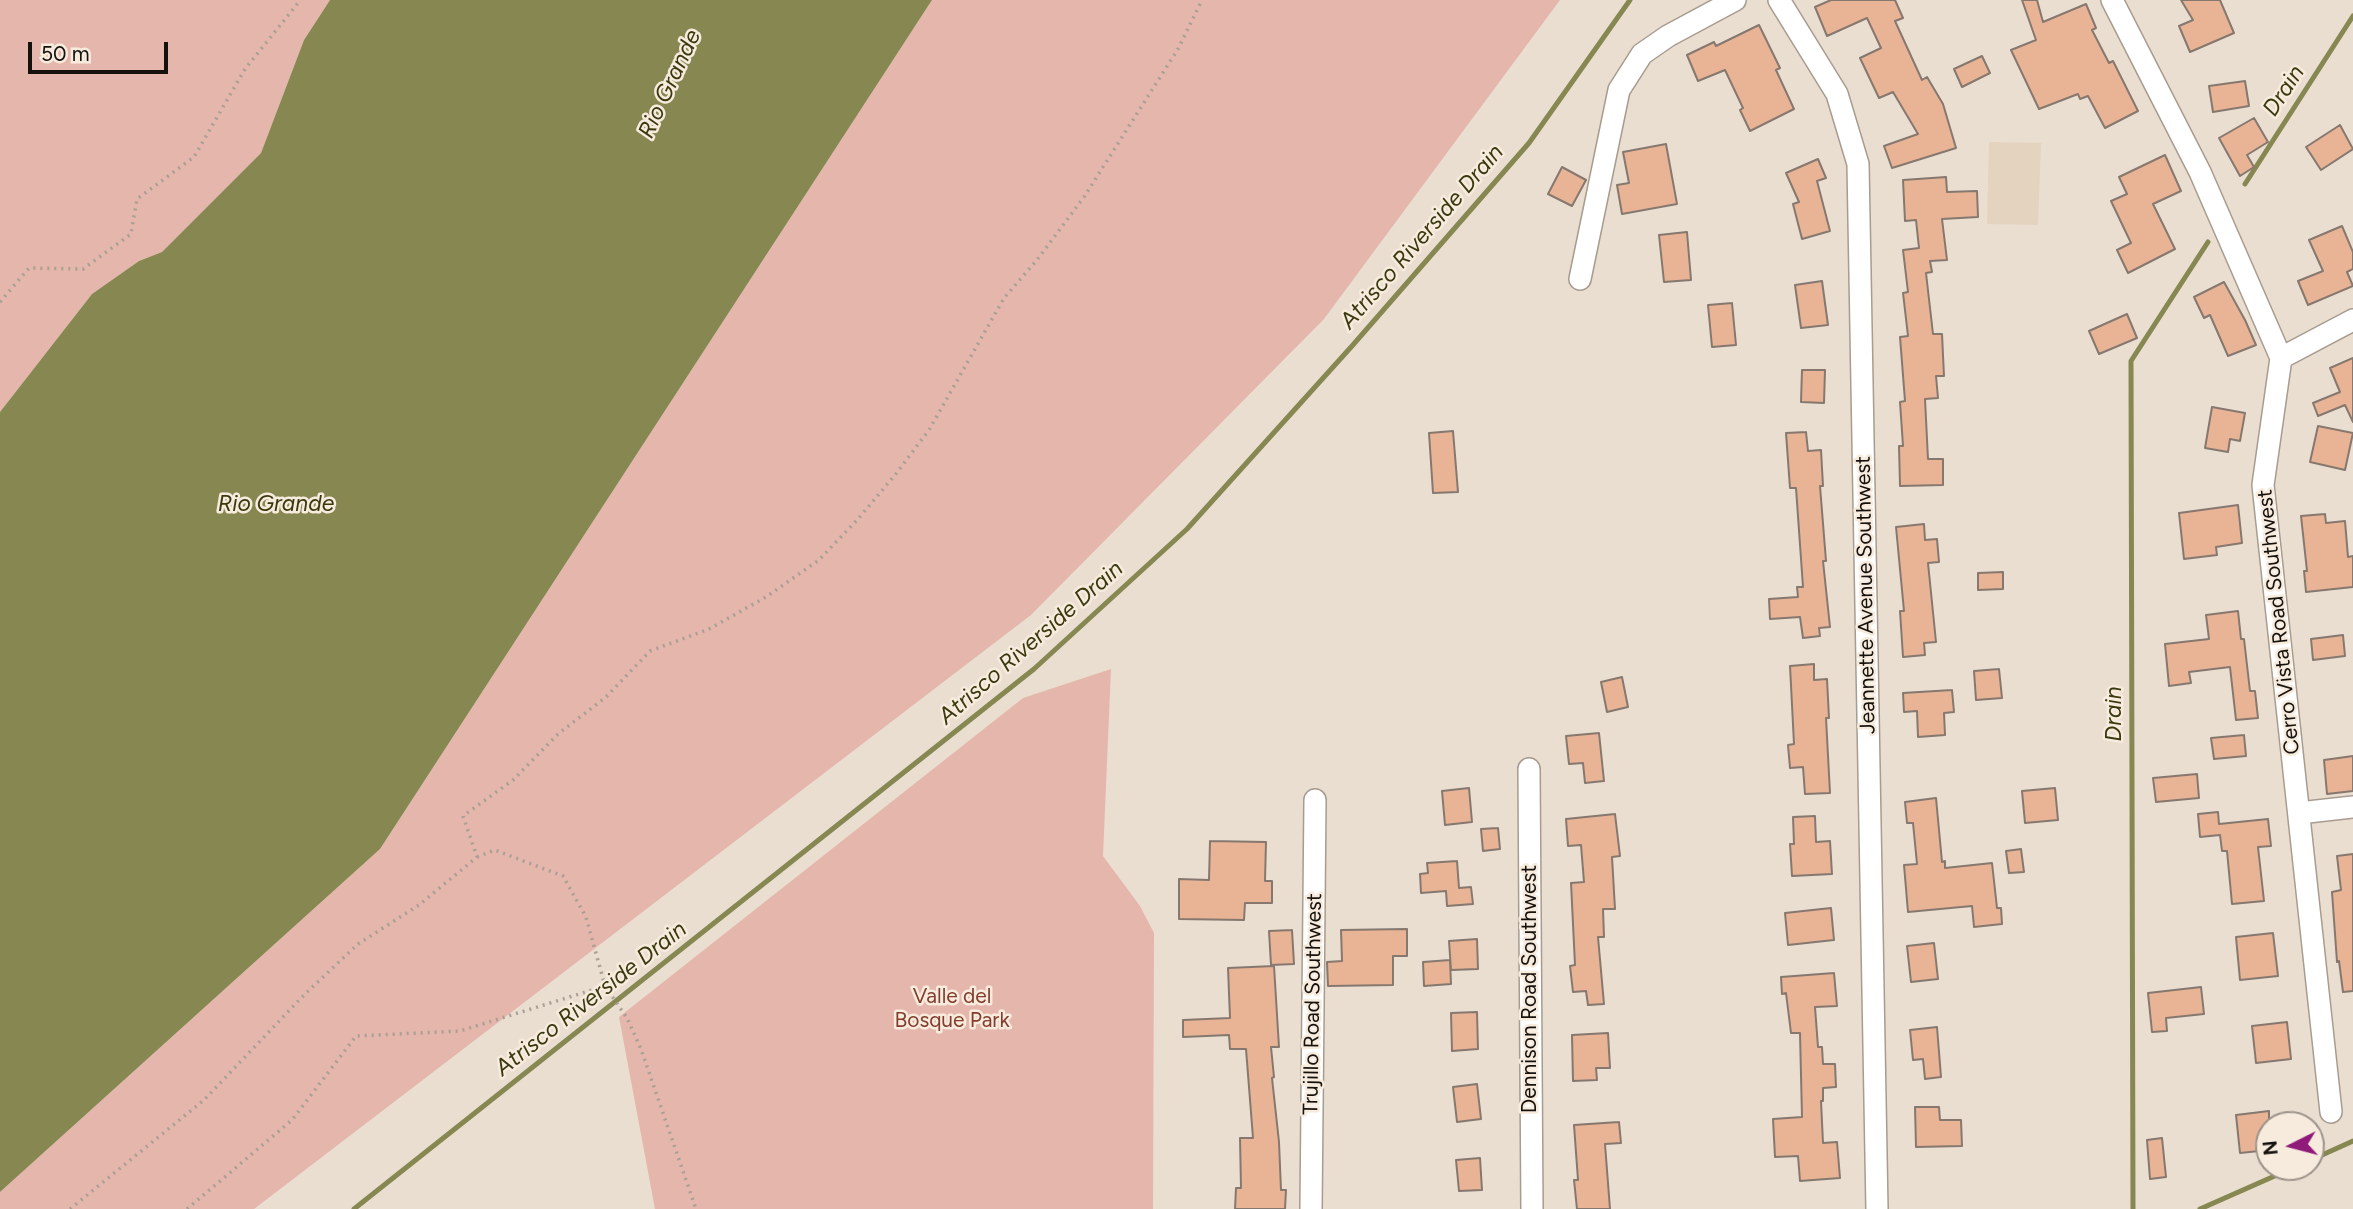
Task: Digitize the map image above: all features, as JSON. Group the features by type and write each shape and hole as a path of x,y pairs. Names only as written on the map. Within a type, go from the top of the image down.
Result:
{"street":[{"path":"1580,279 1619,90 1642,54 1735,0"},
{"name":"Jeannette Avenue Southwest","path":"1779,0 1837,94 1858,163 1877,1209"},
{"path":"2112,0 2200,172 2281,358 2353,320"},
{"name":"Cerro Vista Road Southwest","path":"2281,358 2263,485 2331,1112"},
{"name":"Dennison Road Southwest","path":"1529,769 1532,1209"},
{"name":"Trujillo Road Southwest","path":"1311,1209 1315,800"},
{"path":"2299,813 2353,807"}],"path":[{"path":"0,302 29,268 83,269 131,234 136,199 194,157 245,69 298,0"},
{"path":"477,857 463,816 513,780 558,734 606,697 650,651 709,629 766,597 818,560 858,519 929,430 1003,298 1037,260 1084,197 1178,49 1202,0"},
{"path":"70,1209 204,1100 305,994 358,944 419,905 477,857 495,850 563,876 586,917 605,986 627,1018 640,1049 696,1209"},
{"path":"187,1209 292,1120 356,1036 460,1031 605,986"}],"shaded area":[{"path":"1989,142 2041,143 2038,225 1987,224"}],"green space":[{"path":"0,0 330,0 304,40 261,153 162,252 139,261 92,294 0,412"},
{"path":"932,0 1560,0 1324,319 1031,615 254,1209 0,1209 0,1192 380,849"},
{"name":"Valle del Bosque Park","path":"1111,669 1103,856 1140,906 1154,933 1153,1209 655,1209 619,1017 1023,698"}],"water":[{"name":"Rio Grande","path":"330,0 932,0 380,849 0,1192 0,412 92,294 139,261 162,252 261,153 304,40"}],"building":[{"path":"1831,0 1895,0 1903,18 1895,21 1922,80 1927,77 1943,104 1956,148 1892,168 1884,146 1918,134 1893,92 1879,98 1860,58 1881,48 1867,18 1827,36 1815,7"},
{"path":"2022,0 2037,0 2043,22 2086,4 2096,28 2092,30 2109,63 2113,61 2138,111 2105,128 2088,96 2080,99 2078,94 2039,109 2011,50 2036,40"},
{"path":"2181,0 2220,0 2234,33 2190,52 2179,26 2193,20"},
{"path":"1759,25 1780,68 1776,70 1794,109 1750,131 1740,110 1743,108 1725,70 1698,81 1687,55 1714,42 1716,46"},
{"path":"1982,56 1990,73 1962,87 1954,69"},
{"path":"2245,81 2249,106 2213,112 2209,86"},
{"path":"2254,118 2268,142 2247,155 2254,167 2240,176 2219,138"},
{"path":"2340,125 2353,149 2321,170 2306,147"},
{"path":"1666,144 1677,204 1622,214 1617,185 1629,183 1623,152"},
{"path":"2165,155 2181,191 2153,204 2175,249 2128,273 2117,250 2131,243 2111,201 2127,194 2119,177"},
{"path":"1818,159 1826,178 1817,181 1830,231 1802,239 1793,204 1799,202 1786,173"},
{"path":"1562,167 1586,180 1572,206 1548,194"},
{"path":"1946,177 1947,192 1977,191 1978,217 1942,219 1947,260 1930,261 1932,272 1926,273 1933,334 1942,334 1944,376 1936,376 1938,398 1925,399 1928,459 1943,459 1943,485 1900,486 1899,446 1903,446 1900,402 1905,401 1900,337 1908,336 1903,293 1908,292 1903,250 1919,248 1916,220 1905,221 1903,180"},
{"path":"2342,226 2353,252 2353,269 2347,272 2353,286 2308,305 2298,281 2323,271 2309,240"},
{"path":"1687,232 1691,280 1664,282 1659,235"},
{"path":"1822,281 1828,325 1801,328 1795,285"},
{"path":"2224,282 2256,345 2228,356 2210,315 2204,318 2194,297"},
{"path":"1732,303 1736,345 1712,347 1708,305"},
{"path":"2127,314 2137,338 2099,354 2089,331"},
{"path":"2353,358 2353,422 2345,405 2318,416 2313,403 2340,392 2330,368"},
{"path":"1802,370 1825,370 1824,403 1801,402"},
{"path":"2212,407 2245,413 2240,441 2230,439 2228,452 2205,448"},
{"path":"2318,426 2353,433 2345,470 2310,462"},
{"path":"1453,431 1458,492 1433,493 1429,433"},
{"path":"1806,432 1808,451 1821,450 1823,486 1820,486 1826,561 1823,561 1830,627 1819,628 1820,636 1803,638 1800,617 1770,619 1769,599 1798,597 1797,587 1803,587 1796,488 1790,488 1786,433"},
{"path":"2238,505 2242,543 2216,547 2217,555 2184,559 2179,513"},
{"path":"2325,514 2326,523 2345,521 2348,557 2353,556 2353,587 2306,592 2304,571 2307,571 2301,516"},
{"path":"1924,524 1925,540 1937,539 1939,562 1928,563 1936,642 1924,643 1925,655 1903,657 1900,611 1904,611 1896,527"},
{"path":"2003,572 2003,589 1978,590 1978,573"},
{"path":"2238,611 2250,691 2255,691 2258,718 2236,720 2230,667 2189,672 2191,683 2169,686 2165,644 2209,639 2206,615"},
{"path":"2343,635 2345,656 2313,660 2311,639"},
{"path":"1814,664 1814,680 1827,679 1830,793 1805,794 1803,767 1790,768 1788,745 1794,744 1790,666"},
{"path":"1999,669 2002,698 1976,700 1974,671"},
{"path":"1622,677 1628,707 1607,712 1601,682"},
{"path":"1952,690 1954,712 1944,713 1945,735 1918,737 1917,711 1904,712 1903,693"},
{"path":"1599,733 1604,781 1585,783 1583,763 1569,764 1566,736"},
{"path":"2244,735 2246,756 2214,759 2211,738"},
{"path":"2353,756 2353,791 2327,794 2324,760"},
{"path":"2197,774 2199,798 2156,802 2153,778"},
{"path":"1469,788 1472,822 1445,825 1442,791"},
{"path":"2055,788 2058,820 2025,823 2022,791"},
{"path":"1936,798 1942,862 1945,861 1945,868 1992,863 1997,908 2001,908 2002,924 1974,927 1972,906 1908,912 1904,865 1917,864 1913,823 1907,823 1905,802"},
{"path":"2218,812 2219,824 2268,819 2271,846 2258,847 2264,901 2232,904 2227,851 2222,851 2220,835 2200,837 2198,814"},
{"path":"1615,814 1620,856 1612,857 1615,909 1603,909 1604,937 1598,937 1604,1004 1588,1005 1586,991 1573,992 1570,966 1575,965 1571,883 1584,882 1581,845 1568,846 1566,819"},
{"path":"1815,816 1816,842 1830,841 1832,874 1792,876 1790,844 1794,844 1793,817"},
{"path":"1498,828 1500,849 1483,851 1481,829"},
{"path":"1210,841 1266,842 1265,881 1272,881 1272,903 1245,903 1244,920 1179,919 1179,879 1209,880"},
{"path":"2021,849 2024,872 2009,873 2006,851"},
{"path":"2353,854 2353,991 2343,992 2339,961 2337,962 2332,892 2341,890 2337,856"},
{"path":"1457,861 1459,888 1471,887 1473,904 1447,906 1446,891 1421,893 1420,874 1428,873 1427,863"},
{"path":"1831,908 1834,940 1788,945 1785,913"},
{"path":"1407,929 1407,956 1393,956 1393,985 1328,986 1327,962 1342,961 1341,930"},
{"path":"1292,930 1294,964 1271,965 1269,931"},
{"path":"2273,933 2278,976 2240,980 2236,937"},
{"path":"1477,939 1478,969 1451,970 1449,941"},
{"path":"1934,943 1938,979 1911,982 1907,946"},
{"path":"1450,960 1451,984 1424,986 1423,962"},
{"path":"1274,966 1279,1047 1271,1047 1272,1078 1281,1190 1286,1190 1285,1209 1235,1209 1236,1188 1241,1188 1240,1138 1253,1138 1246,1049 1230,1049 1229,1035 1183,1037 1183,1020 1230,1018 1228,968"},
{"path":"1834,973 1837,1006 1815,1007 1818,1047 1822,1047 1823,1064 1835,1064 1836,1087 1823,1088 1821,1101 1823,1143 1837,1142 1840,1178 1800,1181 1798,1156 1775,1157 1773,1119 1802,1117 1800,1033 1791,1033 1786,993 1782,994 1781,977"},
{"path":"2201,987 2204,1014 2166,1018 2167,1031 2152,1032 2148,993"},
{"path":"1477,1012 1478,1049 1452,1051 1451,1013"},
{"path":"2287,1022 2291,1059 2256,1063 2252,1026"},
{"path":"1937,1027 1941,1077 1925,1079 1923,1059 1913,1060 1910,1030"},
{"path":"1608,1033 1610,1068 1596,1068 1597,1080 1573,1081 1572,1035"},
{"path":"1477,1084 1481,1119 1457,1122 1453,1087"},
{"path":"1915,1107 1939,1107 1940,1120 1961,1120 1962,1146 1916,1147"},
{"path":"2255,1113 2255,1151 2240,1153 2236,1115"},
{"path":"1619,1122 1621,1143 1605,1144 1610,1209 1577,1209 1574,1125"},
{"path":"2162,1138 2166,1177 2150,1179 2147,1140"},
{"path":"1480,1158 1482,1190 1459,1191 1456,1160"}],"waterway":[{"name":"Atrisco Riverside Drain","path":"354,1209 1034,669 1187,529 1352,346 1529,143 1630,0"},
{"name":"Drain","path":"2245,184 2353,16"},
{"name":"Drain","path":"2133,1209 2131,361 2208,242"},
{"path":"2325,1154 2353,1141"},
{"path":"2200,1209 2263,1181"}]}
